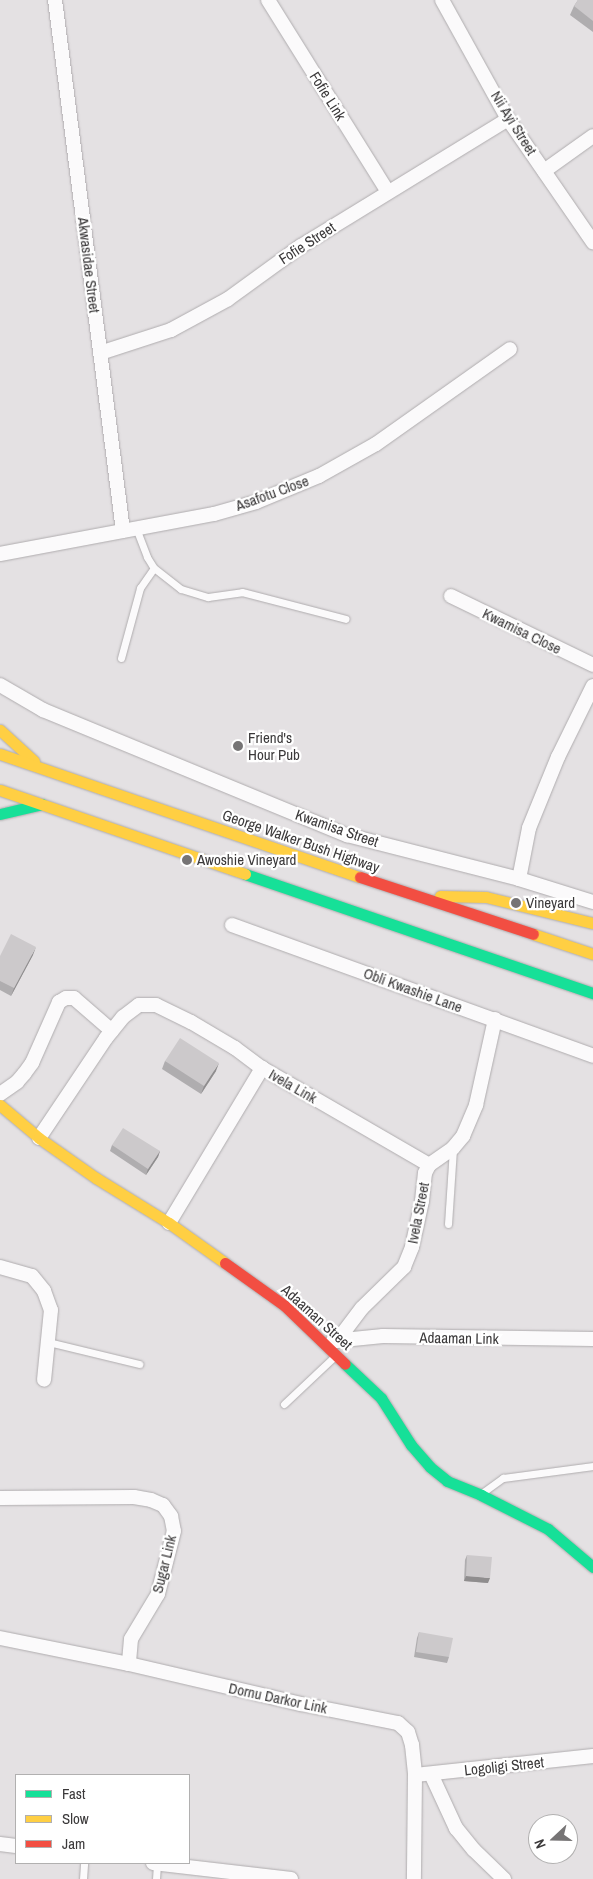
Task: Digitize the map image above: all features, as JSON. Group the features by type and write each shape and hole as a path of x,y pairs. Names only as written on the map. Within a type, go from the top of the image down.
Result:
{"main road":[{"path":"0,730 43,768"},
{"name":"George Walker Bush Highway","path":"0,754 412,895 593,954"},
{"path":"0,790 593,993"},
{"path":"2,813 44,804"},
{"path":"412,895 486,897 593,923"},
{"name":"Adaaman Street","path":"0,1105 39,1138 96,1178 169,1223 285,1306 333,1346 382,1398 411,1445 430,1467 447,1482 481,1494 548,1529 593,1567"}],"street":[{"name":"Akwasidae Street","path":"55,0 100,353 130,530"},
{"name":"Fofie Link","path":"268,0 388,192"},
{"name":"Nii Ayi Street","path":"442,0 508,119 593,242"},
{"name":"Fofie Street","path":"100,353 170,330 228,299 301,246 508,119"},
{"path":"544,171 593,136"},
{"name":"Asafotu Close","path":"0,554 214,514 256,502 319,476 376,444 510,349"},
{"name":"Kwamisa Close","path":"452,596 593,665"},
{"name":"Kwamisa Street","path":"0,685 42,710 347,835 519,879 593,902"},
{"path":"519,879 529,828 558,757 592,692"},
{"name":"Obli Kwashie Lane","path":"232,925 593,1056"},
{"path":"0,1094 17,1082 28,1068 59,1002 66,998 74,998 112,1031"},
{"path":"39,1138 112,1031 123,1017 139,1005 156,1005 228,1044 262,1068"},
{"name":"Ivela Street","path":"333,1346 362,1308 404,1267 412,1247 429,1165 453,1148 463,1136 476,1104 495,1019"},
{"name":"Ivela Link","path":"169,1223 262,1068 429,1165"},
{"path":"0,1267 32,1276 44,1291 51,1310 44,1380"},
{"name":"Adaaman Link","path":"333,1346 383,1336 593,1339"},
{"name":"Sugar Link","path":"0,1498 134,1497 152,1500 163,1505 171,1516 174,1532 158,1594 132,1638 129,1664"},
{"name":"Dornu Darkor Link","path":"0,1638 129,1664 301,1704 398,1723 408,1732 412,1745 415,1775 414,1879"},
{"name":"Logoligi Street","path":"415,1775 593,1756"},
{"path":"431,1774 456,1828 474,1850 504,1879"},
{"path":"0,1844 15,1846"},
{"path":"164,1864 291,1879"}],"lane":[{"path":"130,530 154,568 181,589 208,597 242,592 346,619"},
{"path":"121,658 140,588 154,568"},
{"path":"448,1224 453,1148"},
{"path":"48,1342 139,1364"},
{"path":"284,1404 333,1346"},
{"path":"481,1494 504,1478 593,1466"},
{"path":"83,1879 84,1864"},
{"path":"155,1864 156,1879"}],"building":[{"path":"578,0 593,0 593,21 574,6"},
{"path":"11,934 36,947 14,988 0,981 0,956"},
{"path":"180,1038 219,1063 204,1086 165,1061"},
{"path":"123,1128 160,1151 148,1169 112,1145"},
{"path":"467,1555 492,1557 490,1578 466,1576"},
{"path":"419,1632 453,1638 449,1657 416,1652"}],"traffic: fast":[{"path":"0,814 42,804"},
{"path":"245,874 593,993"},
{"path":"345,1364 381,1398 411,1445 430,1467 447,1481 481,1495 548,1529 593,1567"}],"traffic: slow":[{"path":"0,730 34,761"},
{"path":"0,754 360,877"},
{"path":"0,790 245,874"},
{"path":"440,896 486,897 593,923"},
{"path":"533,934 593,954"},
{"path":"0,1105 39,1138 96,1178 169,1223 225,1263"}],"traffic: jam":[{"path":"360,877 533,934"},
{"path":"225,1263 285,1306 345,1364"}],"place":[{"name":"Friend's Hour Pub","path":"238,746"},
{"name":"Awoshie Vineyard","path":"187,860"},
{"name":"Vineyard","path":"516,903"}]}
